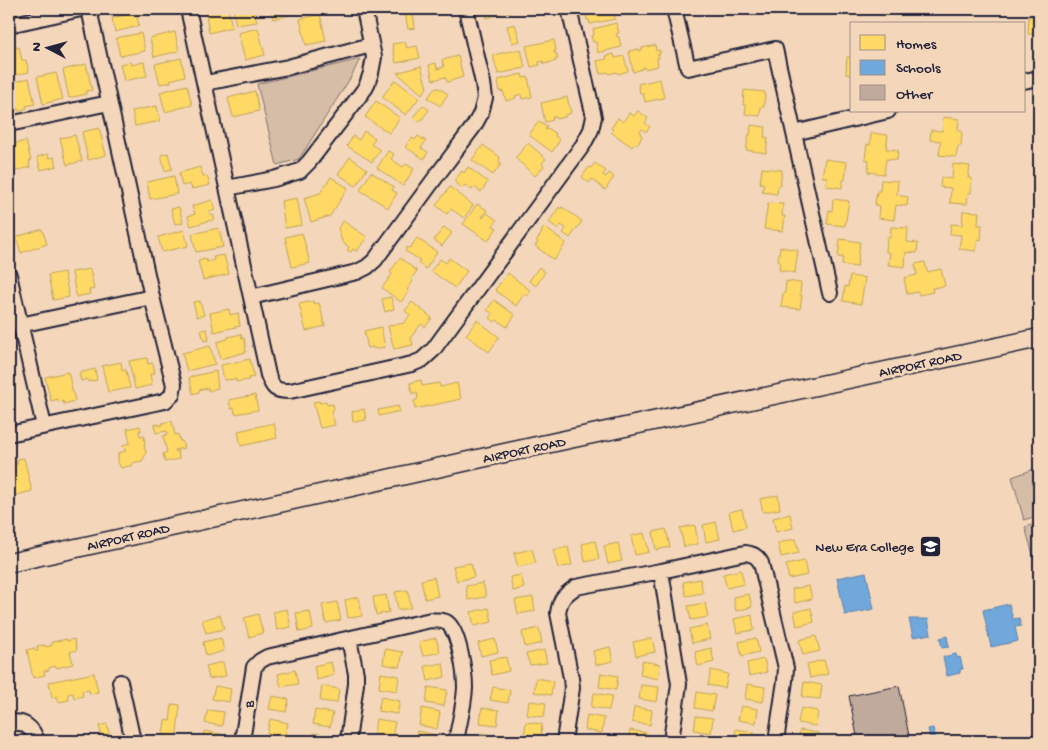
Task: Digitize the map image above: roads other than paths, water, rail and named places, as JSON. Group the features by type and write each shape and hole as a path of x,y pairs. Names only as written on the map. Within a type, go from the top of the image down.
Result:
{"main road":[{"name":"AIRPORT ROAD","path":"9,562 1035,338"}],"street":[{"path":"9,25 81,9"},
{"path":"9,434 165,401 172,395 174,385 152,298 89,9"},
{"path":"188,9 268,375 271,384 279,391 290,391 412,364 422,360 433,350 583,144 591,130 594,117 569,9"},
{"path":"227,188 291,175 300,171 309,162 366,87 374,57 364,9"},
{"path":"251,297 357,272 375,260 474,126 481,113 486,98 484,83 466,9"},
{"path":"674,9 688,68 775,48 830,293"},
{"path":"205,83 288,67 371,45"},
{"path":"1026,81 1039,78"},
{"path":"9,124 109,103"},
{"path":"794,132 884,112"},
{"path":"9,275 44,426"},
{"path":"20,325 152,298"},
{"path":"564,741 572,683 558,613 559,604 565,594 576,587 745,553 758,557 761,563 786,668 776,741"},
{"path":"661,571 679,684 672,741"},
{"path":"348,741 356,684 356,674 349,639 431,620 448,623 458,642 465,686 456,741"},
{"name":"B","path":"242,741 254,667 260,661 267,657 349,639"},
{"path":"120,682 133,741"},
{"path":"9,724 14,722 26,724 33,730 37,741"}],"place":[{"name":"New Era College","path":"930,546"}]}
